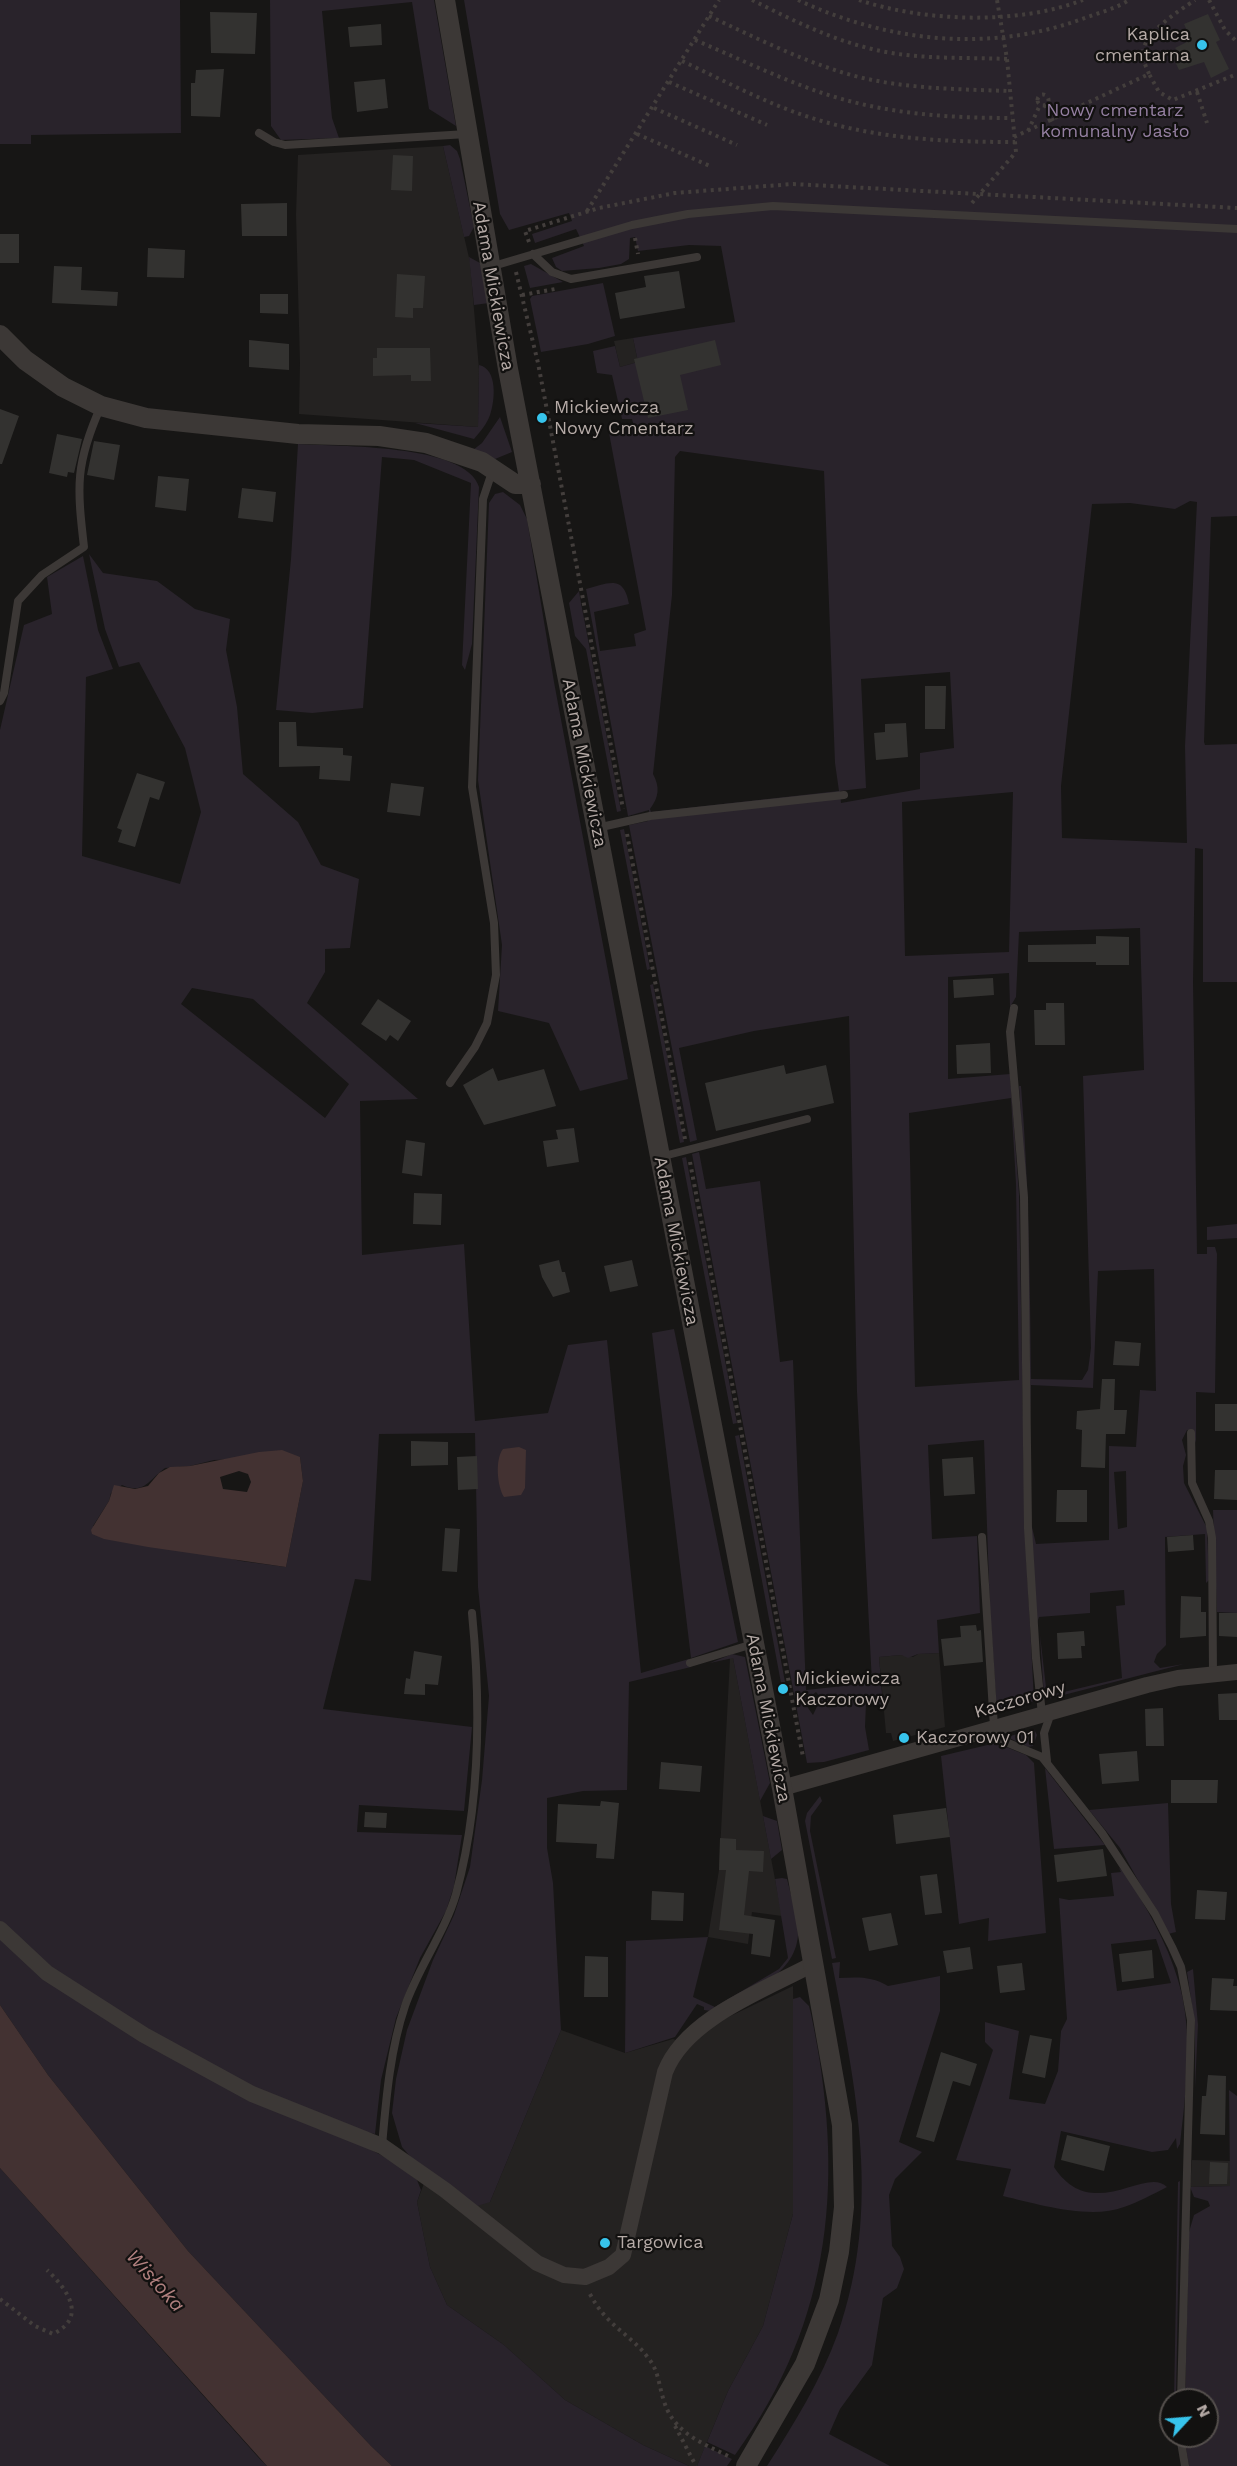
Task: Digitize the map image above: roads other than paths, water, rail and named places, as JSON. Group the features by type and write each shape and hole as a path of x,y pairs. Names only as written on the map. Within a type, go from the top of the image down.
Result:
{"street":[{"name":"Adama Mickiewicza","path":"445,0 490,267 782,1788 842,2125 844,2192 841,2238 829,2300 805,2364 743,2463"},
{"path":"0,335 25,360 63,387 101,406 156,419 298,434 379,436 426,443 465,454 515,484 531,484"},
{"name":"Kaczorowy","path":"782,1788 1047,1712 1178,1678 1237,1672"},
{"path":"0,1929 47,1973 83,1998 179,2055 287,2110 382,2146 445,2190 531,2259 564,2275 585,2277 609,2267 623,2255 665,2072 675,2052 689,2036 714,2017 813,1964"}],"lane":[{"path":"260,133 285,146 467,134"},
{"path":"490,267 632,225 688,214 772,206 1237,229"},
{"path":"533,254 552,272 571,279 697,257"},
{"path":"0,701 4,693 18,601 34,581 84,547 79,498 79,469 88,436 101,406"},
{"path":"450,1083 475,1047 487,1023 496,975 494,923 472,787 483,499 493,469"},
{"path":"596,828 650,816 844,795"},
{"path":"1014,1008 1010,1032 1024,1197 1028,1528 1035,1649 1047,1712 1044,1733 1048,1762"},
{"path":"660,1157 807,1119"},
{"path":"1191,1433 1193,1488 1209,1521 1212,1538 1213,1673"},
{"path":"982,1537 987,1729 1048,1762 1102,1833 1155,1914 1181,1967 1188,1994 1191,2020 1181,2388"},
{"path":"382,2146 394,2053 405,2007 455,1897 463,1858 479,1725 472,1613"},
{"path":"690,1663 754,1644"},
{"path":"1182,2448 1185,2466"}],"water":[{"path":"519,1447 526,1450 525,1488 521,1495 504,1497 498,1473 500,1453 503,1449"},
{"path":"282,1450 300,1457 303,1481 286,1567 148,1547 104,1539 92,1534 91,1530 109,1501 114,1485 135,1489 148,1486 159,1473 170,1467 190,1466 259,1452","holes":["239,1471 248,1474 251,1482 247,1492 223,1489 220,1477"]},
{"name":"Wisłoka","path":"0,2005 48,2075 188,2251 392,2466 267,2466 0,2168"}],"place":[{"name":"Kaplica cmentarna","path":"1202,45"},
{"name":"Mickiewicza Nowy Cmentarz","path":"542,418"},
{"name":"Mickiewicza Kaczorowy","path":"783,1689"},
{"name":"Kaczorowy 01","path":"904,1738"},
{"name":"Targowica","path":"605,2243"}],"park label":[{"name":"Nowy cmentarz komunalny Jasło","path":"1115,121"}]}
